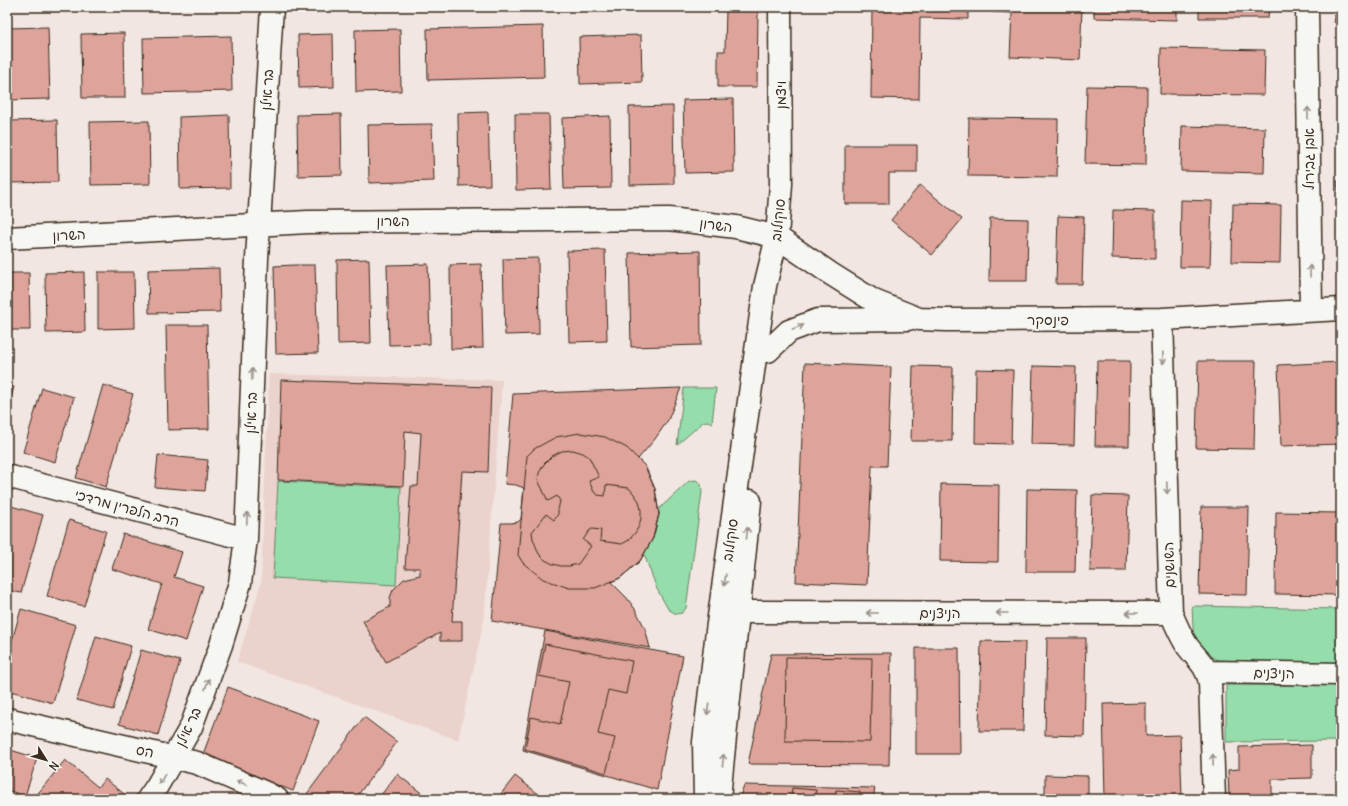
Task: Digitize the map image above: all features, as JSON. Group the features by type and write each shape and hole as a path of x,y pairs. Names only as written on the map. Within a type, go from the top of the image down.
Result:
{"street":[{"name":"בר אילן","path":"148,799 191,727 221,645 240,583 246,539 256,259 272,7"},
{"name":"ויצמן","path":"780,7 781,184"},
{"name":"אבן גבירול","path":"1308,7 1311,310"},
{"name":"סוקולוב","path":"719,799 762,378 768,351 782,240 781,184"},
{"name":"השרון","path":"7,238 259,223 669,219 736,227 782,240"},
{"name":"סוקולוב","path":"705,799 704,742 717,632 765,286 782,240"},
{"name":"פינסקר","path":"782,240 874,301 919,319 1162,319 1341,309"},
{"path":"768,351 789,331 818,320 919,319"},
{"name":"השושנים","path":"1162,319 1171,613 1188,647 1203,664 1209,682"},
{"name":"הרב הלפרין מרדכי","path":"7,476 246,539"},
{"path":"717,632 739,612"},
{"name":"הניצנים","path":"739,612 1171,613"},
{"name":"הניצנים","path":"1209,682 1341,674"},
{"path":"1209,682 1214,799"},
{"name":"הס","path":"7,719 197,763 277,799"}],"shaded area":[{"path":"269,374 502,380 484,620 458,740 237,662 261,583"}],"green space":[{"path":"684,388 716,388 712,423 707,421 703,422 677,445"},
{"path":"696,480 701,484 702,492 686,608 682,613 676,614 668,609 657,589 644,554 653,538 659,514 658,510 689,481"},
{"path":"278,481 401,487 396,585 273,578"},
{"path":"1192,606 1341,609 1341,664 1218,660 1202,650 1195,639 1193,632"},
{"path":"1226,685 1341,685 1341,741 1226,742"}],"building":[{"path":"872,7 968,7 968,19 920,18 919,99 871,98"},
{"path":"993,7 1082,7 1080,60 1010,57 1012,13 993,12"},
{"path":"1094,7 1177,7 1177,20 1094,18"},
{"path":"1199,7 1269,7 1268,18 1199,18"},
{"path":"1336,7 1341,7 1341,23 1334,22"},
{"path":"726,8 758,9 757,87 718,87 718,51 725,51"},
{"path":"543,26 544,77 428,80 427,29"},
{"path":"48,27 50,99 7,100 7,28"},
{"path":"400,29 401,91 356,92 355,30"},
{"path":"124,33 125,98 82,98 81,34"},
{"path":"333,34 334,87 299,88 298,35"},
{"path":"641,35 642,82 580,84 579,37"},
{"path":"231,36 232,91 144,93 143,38"},
{"path":"1341,44 1341,92 1340,92"},
{"path":"1161,48 1265,50 1264,95 1160,94"},
{"path":"1087,86 1147,87 1146,165 1085,164"},
{"path":"733,99 734,172 685,173 683,100"},
{"path":"673,106 674,184 630,185 629,107"},
{"path":"488,112 490,185 459,186 458,113"},
{"path":"341,114 342,175 298,176 297,115"},
{"path":"515,114 549,114 551,189 516,190"},
{"path":"229,115 230,188 180,189 179,117"},
{"path":"610,116 611,188 564,189 562,118"},
{"path":"969,118 1058,119 1057,177 968,176"},
{"path":"57,120 58,182 7,183 7,121"},
{"path":"149,121 150,184 91,185 90,122"},
{"path":"432,124 434,181 369,183 368,125"},
{"path":"1182,126 1265,128 1264,173 1181,171"},
{"path":"845,145 917,145 917,173 889,173 889,204 845,204"},
{"path":"1337,181 1341,181 1341,215"},
{"path":"920,185 962,219 932,255 891,220"},
{"path":"1181,200 1212,201 1210,267 1180,267"},
{"path":"1233,204 1281,205 1280,263 1232,262"},
{"path":"1113,210 1155,211 1155,259 1112,258"},
{"path":"1058,216 1084,217 1082,284 1056,284"},
{"path":"990,218 1028,219 1027,281 989,281"},
{"path":"605,250 607,341 569,342 567,251"},
{"path":"700,251 701,345 631,347 629,253"},
{"path":"538,258 539,334 505,335 503,259"},
{"path":"369,259 371,343 338,344 337,260"},
{"path":"428,264 430,344 389,345 387,265"},
{"path":"481,264 483,348 451,349 450,265"},
{"path":"315,265 318,353 276,354 274,266"},
{"path":"219,268 220,312 149,313 148,270"},
{"path":"84,272 85,332 46,333 45,273"},
{"path":"98,272 134,272 135,328 98,329"},
{"path":"7,273 29,273 30,330 7,330"},
{"path":"166,325 207,325 209,429 168,430"},
{"path":"1097,361 1130,361 1129,446 1095,446"},
{"path":"1198,361 1256,361 1254,449 1196,448"},
{"path":"1341,362 1341,444 1281,446 1278,365"},
{"path":"805,363 891,367 887,466 872,466 867,585 796,582"},
{"path":"913,366 953,367 952,441 911,441"},
{"path":"1033,366 1076,367 1074,445 1031,444"},
{"path":"976,369 1013,370 1011,444 975,443"},
{"path":"281,380 491,387 488,472 462,471 452,621 462,621 462,641 440,641 440,633 386,662 363,621 390,607 390,598 393,590 404,579 420,575 420,568 405,568 411,486 418,486 421,433 405,431 403,486 278,480"},
{"path":"7,385 14,387 7,411"},
{"path":"103,385 133,394 106,487 76,478"},
{"path":"42,388 74,397 55,462 23,452"},
{"path":"681,388 668,420 655,439 638,459 645,466 655,489 659,514 653,538 640,561 620,578 611,582 627,598 635,609 645,628 650,648 492,621 501,523 518,522 521,519 524,488 516,485 505,484 513,394"},
{"path":"580,433 605,437 627,448 645,466 655,489 659,514 653,538 640,561 620,578 595,588 569,588 543,579 523,563 518,555 527,456 534,449 556,437"},
{"path":"573,450 583,453 589,457 599,477 589,481 594,492 598,495 605,496 606,485 629,488 639,501 641,518 635,533 629,540 622,544 600,541 601,530 592,529 583,540 591,546 578,564 561,566 545,560 539,554 532,532 546,514 554,520 558,514 560,501 557,496 548,501 538,480 539,473 544,464 552,456 562,451"},
{"path":"158,455 208,460 205,491 155,487"},
{"path":"941,484 999,485 998,562 940,561"},
{"path":"1027,489 1077,490 1075,572 1026,572"},
{"path":"1092,495 1128,496 1126,571 1090,571"},
{"path":"11,506 43,515 21,593 7,590 7,521"},
{"path":"1201,507 1249,507 1247,595 1199,594"},
{"path":"1276,512 1341,513 1341,595 1275,594"},
{"path":"69,520 106,531 84,606 47,596"},
{"path":"123,534 182,552 174,577 203,586 186,641 148,629 162,584 112,569"},
{"path":"21,609 76,625 53,703 7,690 7,658"},
{"path":"545,631 683,656 657,790 523,750"},
{"path":"96,636 131,646 113,710 77,700"},
{"path":"1047,638 1086,638 1084,736 1045,735"},
{"path":"981,641 1025,642 1023,731 979,731"},
{"path":"545,644 632,661 626,694 608,690 598,734 615,738 606,773 525,749 531,717 560,724 569,682 539,676"},
{"path":"916,648 959,648 960,754 916,754"},
{"path":"141,650 180,661 158,735 119,724"},
{"path":"891,653 889,765 748,764 771,654"},
{"path":"786,657 872,658 870,742 785,741"},
{"path":"228,687 319,721 293,791 202,757"},
{"path":"1146,703 1146,736 1180,735 1182,799 1105,799 1103,704"},
{"path":"364,717 397,742 355,799 305,799 304,798"},
{"path":"1312,745 1312,778 1272,779 1272,798 1229,799 1228,770 1239,769 1239,747"},
{"path":"7,749 37,758 25,796 7,790"},
{"path":"65,760 98,787 105,779 128,797 127,799 38,799 35,797"},
{"path":"397,774 429,799 378,799"},
{"path":"1045,775 1088,776 1088,799 1045,799"},
{"path":"515,776 545,799 497,799"},
{"path":"744,785 875,788 873,799 739,799"},
{"path":"792,788 816,790 815,799 791,799"},
{"path":"836,790 860,792 859,799 835,799"}]}
